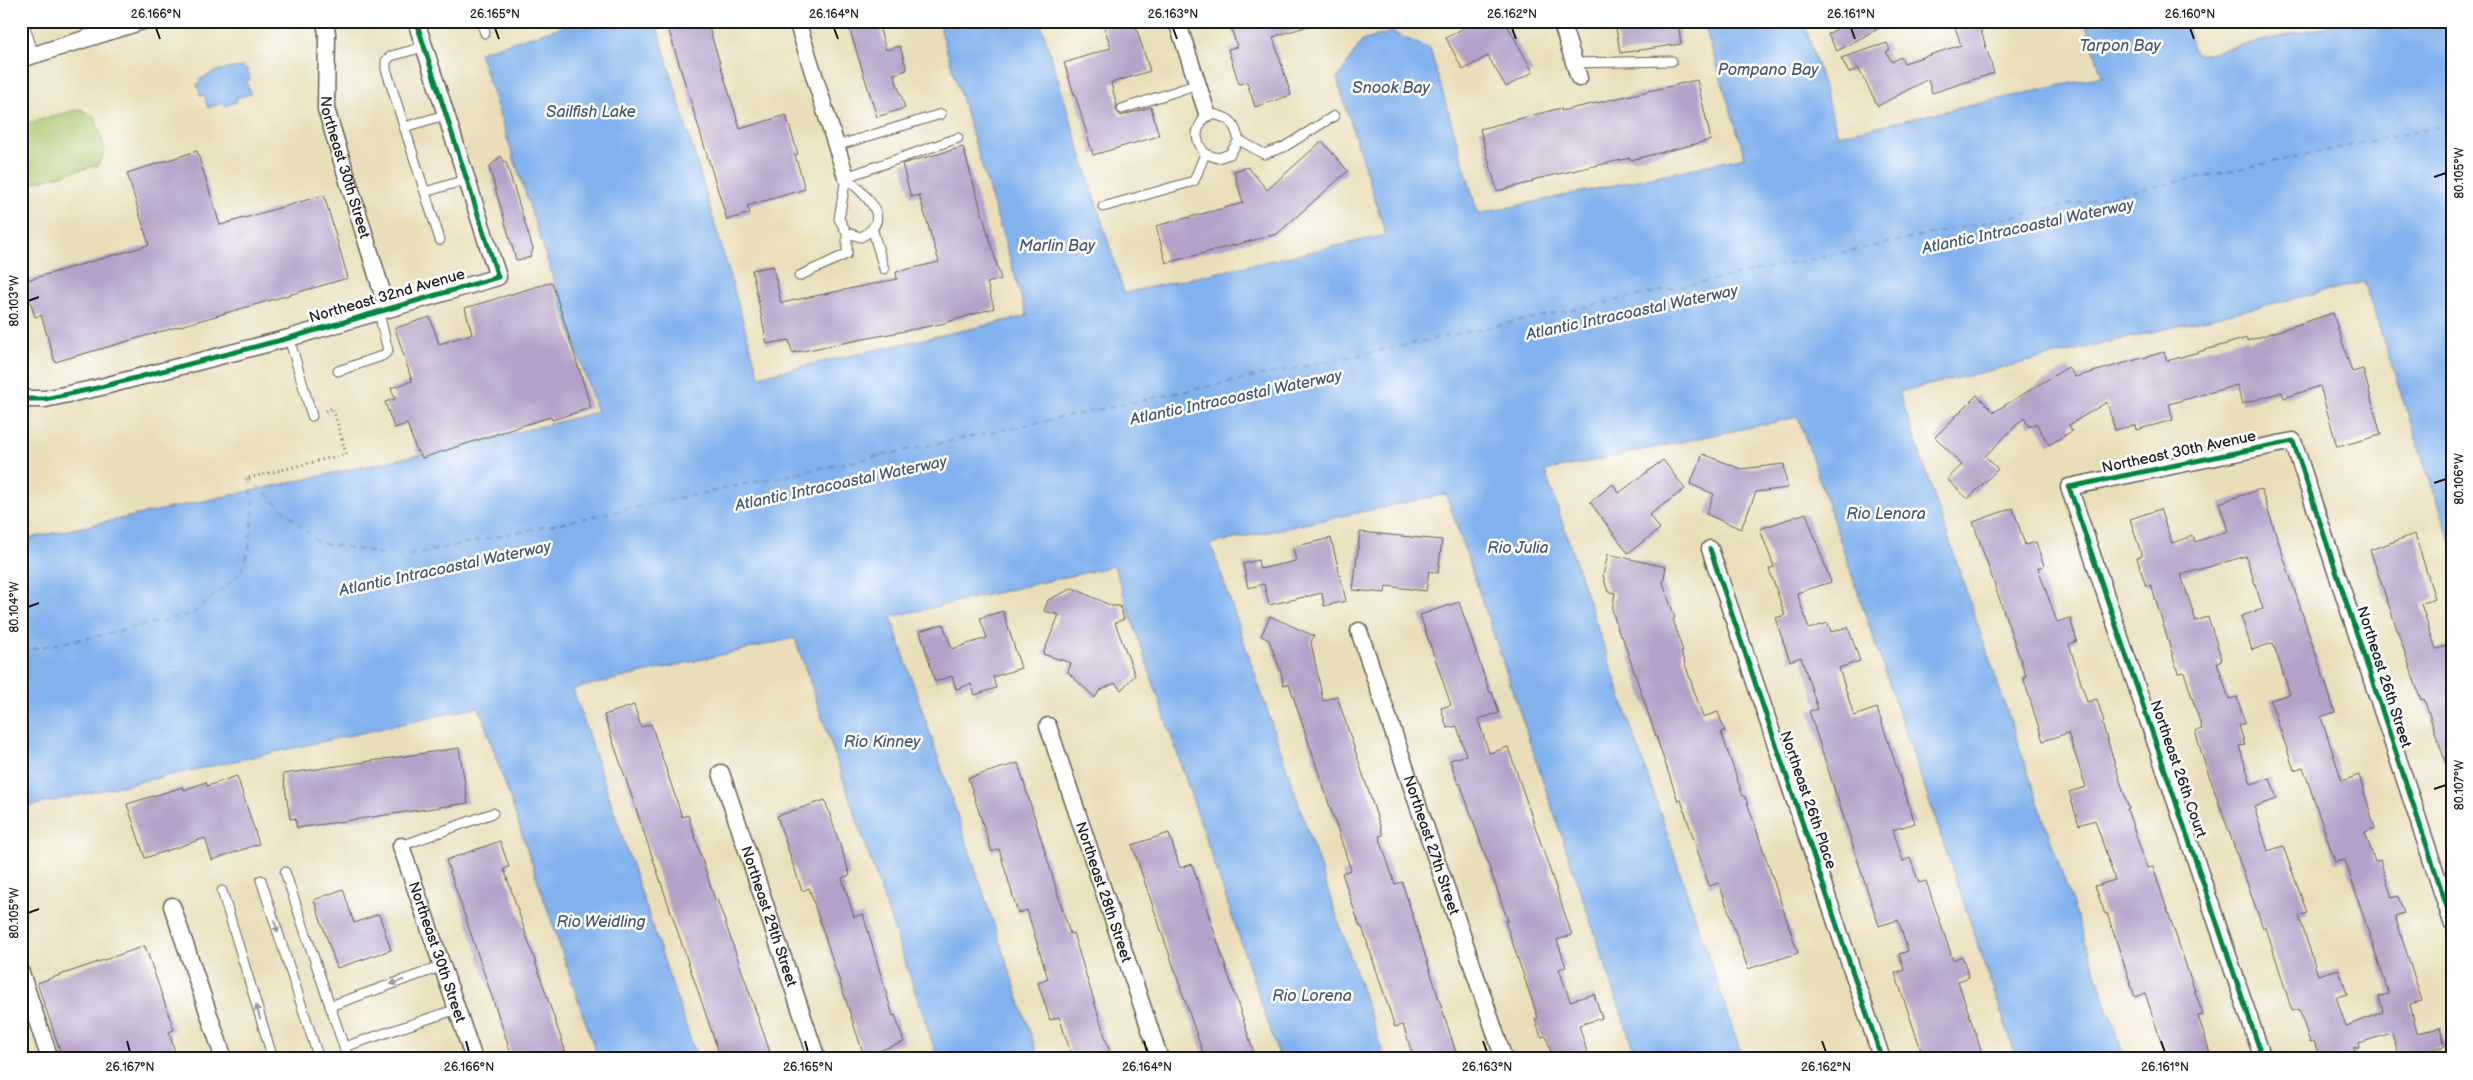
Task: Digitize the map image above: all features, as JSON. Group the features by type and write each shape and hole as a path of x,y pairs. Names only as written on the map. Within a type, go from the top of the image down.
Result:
{"street":[{"path":"28,57 143,21"},
{"name":"Northeast 30th Street","path":"324,21 327,34 326,109 383,310"},
{"name":"Northeast 32nd Avenue","path":"21,399 45,399 98,388 289,338 498,277 465,180 416,21"},
{"path":"797,21 846,177"},
{"path":"1177,21 1208,113"},
{"path":"1561,21 1577,70"},
{"name":"Northeast 30th Avenue","path":"2069,487 2293,441"},
{"name":"Northeast 26th Street","path":"2293,441 2452,922"},
{"name":"Northeast 26th Court","path":"2069,487 2263,1059"},
{"name":"Northeast 26th Place","path":"1710,549 1882,1059"},
{"name":"Northeast 27th Street","path":"1360,632 1504,1059"},
{"name":"Northeast 28th Street","path":"1048,726 1160,1059"},
{"name":"Northeast 29th Street","path":"721,773 817,1059"},
{"name":"Northeast 30th Street","path":"401,846 444,966 474,1059"},
{"path":"172,906 224,1059"},
{"path":"21,973 50,1059"}],"lane":[{"path":"23,21 28,57"},
{"path":"481,21 485,33"},
{"path":"424,47 391,56 386,61 386,69 440,240"},
{"path":"1577,70 1672,61"},
{"path":"1122,109 1198,84"},
{"path":"1239,140 1230,154 1218,158 1205,154 1197,142 1197,128 1208,113 1226,116 1235,125 1239,140 1264,154 1284,146 1334,116"},
{"path":"836,146 941,114"},
{"path":"404,127 445,115"},
{"path":"846,177 958,138"},
{"path":"1103,207 1194,181 1205,154"},
{"path":"846,177 874,206 877,220 872,231 861,237 847,233"},
{"path":"799,276 847,254 847,233 839,219 846,177"},
{"path":"425,192 465,180"},
{"path":"872,231 884,269"},
{"path":"338,370 382,356 388,351 383,310"},
{"path":"289,338 312,416"},
{"path":"401,846 493,813"},
{"path":"285,872 348,1059"},
{"path":"261,880 319,1059"},
{"path":"222,891 273,1059"},
{"path":"330,1006 444,966"},
{"path":"344,1047 458,1010"}],"path":[{"path":"249,478 346,454 333,408 312,416"}],"green space":[{"path":"80,109 95,117 105,150 98,165 21,186 21,125"}],"water":[{"path":"582,21 648,21 657,26 759,376 1027,316 938,21 1040,21 1124,293 1386,235 1337,79 1362,41 1391,32 1430,49 1478,214 1745,157 1703,21 1804,21 1838,135 2102,76 2085,21 2185,21 2194,52 2199,55 2349,21 2452,21 2452,547 2364,282 1899,392 2125,1059 2017,1059 1798,417 1545,471 1743,1059 1637,1059 1446,494 1211,544 1385,1059 1280,1059 1114,566 891,617 1039,1059 938,1059 795,638 573,689 697,1059 598,1059 479,707 21,808 21,540 479,442 597,412 479,52"},
{"path":"243,67 244,70 248,69 250,80 246,81 251,94 236,98 237,102 224,106 222,103 208,108 204,95 201,96 197,84 200,83 199,80 219,70"}],"building":[{"path":"666,21 707,21 740,129 786,115 798,154 795,155 805,189 747,206 750,213 727,220"},
{"path":"857,21 877,21 886,50 900,46 907,70 894,74 905,108 877,117 848,24"},
{"path":"1102,21 1134,21 1150,71 1111,83 1117,105 1116,110 1121,116 1151,107 1159,136 1093,155 1064,63 1111,48"},
{"path":"1229,21 1310,21 1311,25 1273,37 1291,95 1255,107 1247,82 1239,84 1228,49 1237,47"},
{"path":"1476,21 1505,21 1533,72 1506,87 1488,56 1463,70 1446,38"},
{"path":"1615,21 1678,21 1681,44 1620,53"},
{"path":"1851,21 1892,21 1837,51 1828,34"},
{"path":"1953,21 1978,21 1994,73 1932,93 1928,79 1878,106 1858,68 1849,73 1841,58 1887,43 1890,50 1886,52 1892,62 1901,57 1904,63 1961,45"},
{"path":"1697,80 1711,140 1631,160 1630,158 1532,180 1533,182 1497,191 1480,129 1561,108 1561,111"},
{"path":"1322,141 1348,171 1277,234 1166,263 1156,226 1243,203 1234,171 1248,167 1267,190"},
{"path":"963,147 1001,279 987,283 994,308 941,324 792,353 789,340 767,344 752,270 773,266 781,303 897,279 896,272 939,262 919,195 911,197 902,164"},
{"path":"197,151 220,225 324,195 348,278 55,362 41,315 35,317 24,281 149,245 127,173"},
{"path":"501,156 504,162 506,162 533,249 530,257 524,259 516,260 489,167"},
{"path":"552,282 591,408 552,420 551,417 534,422 422,458 419,452 417,452 407,424 394,428 385,402 395,399 391,388 412,381 395,328 430,317 439,344 472,334 465,308"},
{"path":"2333,313 2352,372 2363,369 2381,435 2337,447 2320,386 2284,398 2282,392 2242,404 2237,385 2169,404 2173,420 2136,430 2135,425 2115,430 2107,402 2069,425 2072,431 2049,445 2036,423 2029,427 2024,418 1985,456 1998,469 1968,499 1947,479 1962,465 1935,437 1977,395 1994,412 2068,367 2075,377 2164,352 2167,361 2247,338 2247,341"},
{"path":"1703,454 1741,469 1784,464 1787,488 1756,492 1741,529 1706,514 1714,494 1690,484"},
{"path":"1663,460 1685,489 1649,515 1660,529 1628,553 1590,502 1613,484 1619,493"},
{"path":"2261,489 2335,712 2321,717 2342,781 2359,775 2375,828 2365,832 2375,862 2380,860 2392,898 2398,896 2404,913 2395,916 2422,1001 2410,1004 2417,1033 2440,1028 2445,1046 2399,1058 2392,1033 2359,1043 2360,1047 2354,1048 2357,1059 2320,1059 2314,1041 2310,1042 2299,1009 2292,1011 2266,927 2263,928 2203,758 2195,731 2202,729 2184,672 2178,673 2151,585 2146,587 2137,558 2142,556 2130,519 2160,509 2172,543 2193,536 2195,542 2228,531 2219,503","holes":["2246,556 2263,609 2241,616 2252,650 2273,643 2290,694 2270,700 2294,770 2303,767 2335,862 2345,860 2389,994 2379,996 2383,1012 2346,1026 2336,997 2347,994 2339,969 2318,975 2299,916 2307,913 2283,846 2268,851 2254,807 2277,799 2270,778 2251,784 2239,746 2245,745 2239,726 2245,723 2237,697 2229,699 2217,662 2222,660 2208,617 2196,621 2181,575"]},
{"path":"2013,508 2025,545 2036,542 2044,566 2038,568 2057,622 2070,618 2077,641 2069,644 2087,702 2097,699 2104,722 2102,723 2129,809 2127,809 2147,868 2153,867 2203,1015 2198,1016 2212,1059 2167,1059 2145,993 2135,997 2107,913 2105,914 2095,886 2115,880 2095,820 2079,825 2069,792 2086,787 2068,733 2043,741 2023,677 2026,676 1973,522"},
{"path":"1806,513 1831,582 1797,593 1809,629 1828,623 1831,632 1848,627 1860,661 1839,668 1854,716 1877,708 1915,823 1893,830 1903,861 1910,858 1919,883 1926,881 1953,960 1962,956 1969,977 1958,981 1984,1059 1924,1059 1895,973 1904,970 1899,954 1908,951 1898,920 1879,926 1809,711 1818,709 1801,657 1790,661 1775,618 1785,615 1769,569 1774,567 1760,529"},
{"path":"1360,532 1442,540 1438,573 1429,571 1426,591 1386,586 1385,593 1353,590"},
{"path":"2415,534 2435,599 2421,604 2436,649 2446,646 2452,663 2452,773 2449,773 2424,699 2421,700 2370,550"},
{"path":"1331,538 1346,601 1324,606 1322,593 1269,605 1264,584 1248,588 1243,564 1258,560 1260,569 1296,561 1293,547"},
{"path":"1608,554 1666,567 1663,583 1675,618 1673,619 1683,652 1681,652 1703,717 1718,712 1725,731 1721,732 1743,796 1745,796 1798,953 1748,969 1719,883 1709,886 1681,800 1678,801 1622,636 1620,636 1612,610 1615,593 1608,592 1603,576"},
{"path":"1073,588 1112,606 1120,606 1124,619 1115,623 1135,675 1121,690 1115,683 1099,691 1095,698 1068,672 1071,663 1043,654 1059,615 1044,611 1048,600"},
{"path":"1459,602 1490,693 1492,692 1499,713 1478,719 1489,753 1508,747 1572,935 1557,940 1566,967 1559,969 1570,1001 1594,994 1602,1018 1579,1025 1589,1059 1553,1059 1546,1036 1541,1037 1535,1019 1538,1018 1505,921 1508,921 1460,783 1458,784 1450,760 1466,755 1457,726 1447,728 1441,708 1451,705 1420,615"},
{"path":"1003,611 1021,668 993,677 996,688 975,695 971,684 956,689 952,676 935,682 920,631 943,624 952,649 987,638 980,618"},
{"path":"1270,616 1314,636 1311,642 1323,701 1337,696 1383,835 1379,836 1395,884 1402,882 1458,1059 1414,1059 1403,1025 1395,1027 1342,873 1351,870 1289,684 1283,685 1282,675 1269,640 1261,636"},
{"path":"634,705 641,727 651,724 682,817 688,815 715,900 717,899 771,1055 761,1059 721,1059 604,715"},
{"path":"459,748 468,803 297,828 295,818 290,819 283,774"},
{"path":"1018,763 1070,934 1073,933 1112,1059 1073,1059 1059,1017 1050,1020 1038,983 1048,979 1027,910 1018,913 999,849 992,852 968,778"},
{"path":"237,776 259,844 212,860 205,838 145,858 127,804 183,787 184,790 206,782 207,786"},
{"path":"825,800 850,875 842,878 854,917 863,914 893,1016 895,1015 904,1042 864,1056 809,888 802,891 777,816"},
{"path":"1169,833 1180,868 1192,864 1256,1059 1205,1059 1132,845"},
{"path":"500,841 509,867 504,869 568,1059 513,1059 446,860"},
{"path":"343,889 354,923 379,914 391,950 337,968 314,900"},
{"path":"145,946 174,1030 169,1032 177,1059 63,1059 37,983"}],"ferry route":[{"path":"249,478 318,542 400,557 2452,124"},
{"path":"21,651 98,636 194,613 240,574 249,550 254,505 249,479"}],"cycle path":[{"path":"21,399 45,399 97,388 289,338 498,277 416,21"},
{"path":"2263,1059 2069,487 2293,441 2452,922"},
{"path":"1710,549 1882,1059"}],"water label":[{"name":"Tarpon Bay","path":"2120,46"},
{"name":"Pompano Bay","path":"1768,70"},
{"name":"Snook Bay","path":"1391,88"},
{"name":"Sailfish Lake","path":"591,112"},
{"name":"Atlantic Intracoastal Waterway","path":"2028,227"},
{"name":"Marlin Bay","path":"1057,246"},
{"name":"Atlantic Intracoastal Waterway","path":"1632,313"},
{"name":"Atlantic Intracoastal Waterway","path":"1236,398"},
{"name":"Atlantic Intracoastal Waterway","path":"841,484"},
{"name":"Rio Lenora","path":"1886,514"},
{"name":"Rio Julia","path":"1518,548"},
{"name":"Atlantic Intracoastal Waterway","path":"445,569"},
{"name":"Rio Kinney","path":"882,742"},
{"name":"Rio Weidling","path":"601,922"},
{"name":"Rio Lorena","path":"1312,996"}]}
